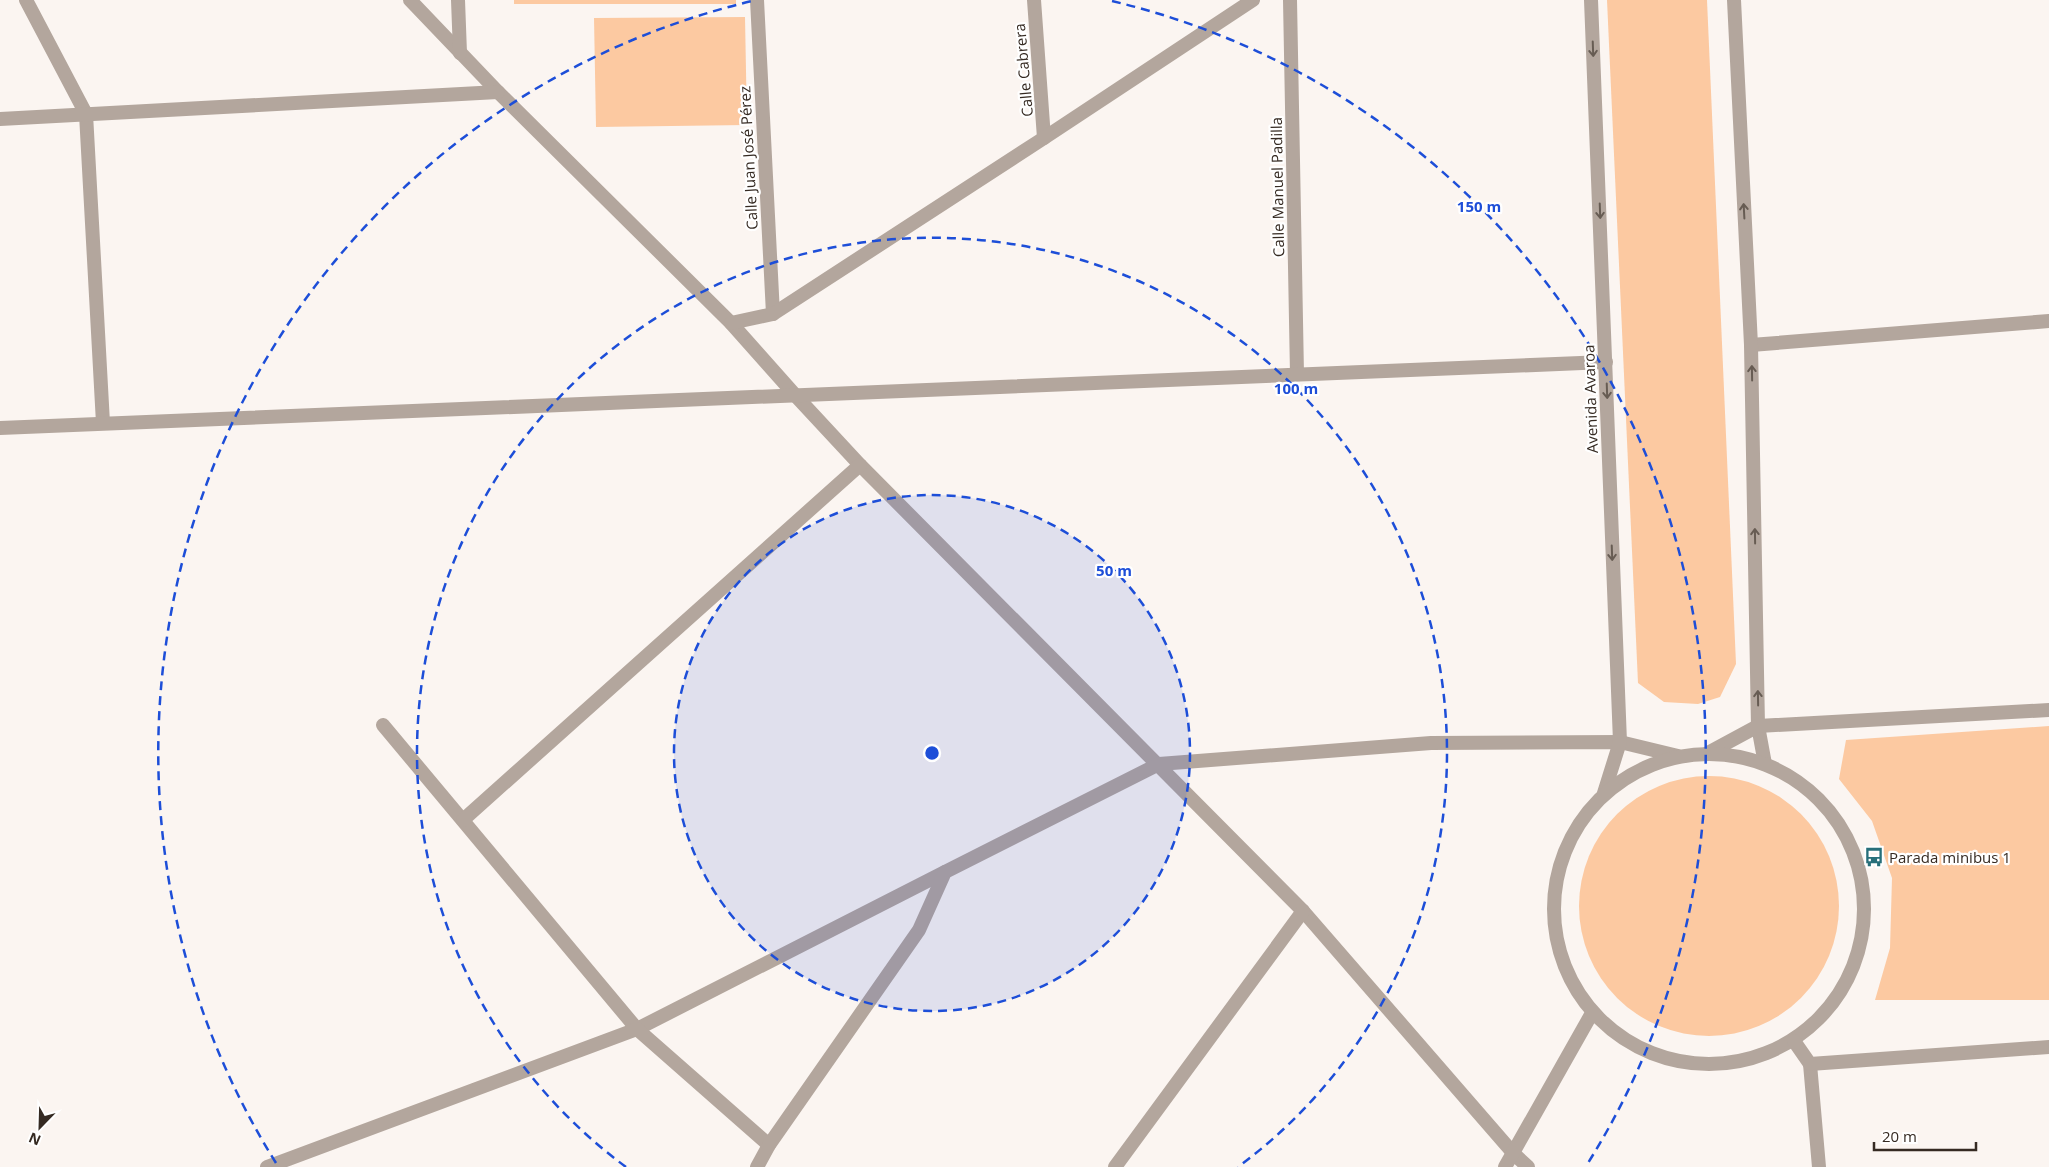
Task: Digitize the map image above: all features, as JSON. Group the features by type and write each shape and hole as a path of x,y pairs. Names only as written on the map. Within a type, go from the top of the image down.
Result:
{"street":[{"path":"26,0 86,114 103,423"},
{"path":"410,0 498,92 731,323 795,396 860,465 1303,911 1514,1154 1528,1167"},
{"path":"458,0 460,53"},
{"name":"Calle Juan José Pérez","path":"756,0 772,314"},
{"name":"Calle Cabrera","path":"1034,0 1044,138"},
{"path":"731,323 772,314 1253,0"},
{"name":"Calle Manuel Padilla","path":"1290,0 1296,374"},
{"name":"Avenida Avaroa","path":"1591,0 1620,742 1604,793"},
{"path":"1734,0 1751,345 1758,726 1765,764"},
{"path":"0,119 498,92"},
{"path":"1751,345 2049,320"},
{"path":"0,428 1606,362"},
{"path":"463,820 860,465"},
{"path":"1707,753 1758,726 2049,710"},
{"path":"383,725 637,1029 769,1145"},
{"path":"267,1167 637,1029 1159,764 1431,743 1620,742 1678,756"},
{"path":"1707,753 1737,756 1765,764 1784,773 1826,806 1854,850 1865,892 1864,935 1850,977 1827,1013 1794,1041 1755,1058 1712,1065 1670,1060 1630,1044 1592,1013 1566,972 1553,925 1556,876 1573,831 1604,793 1625,777 1650,765 1678,756 1707,753"},
{"path":"757,1167 769,1145 919,930 945,872"},
{"path":"1115,1167 1303,911"},
{"path":"1505,1167 1592,1013"},
{"path":"1794,1041 1810,1064 1819,1167"},
{"path":"1810,1064 2049,1047"}],"shaded area":[{"path":"514,0 736,0 736,4 514,4"},
{"path":"1607,0 1707,0 1736,664 1720,697 1698,704 1664,702 1638,683"},
{"path":"745,17 747,125 596,127 594,18"},
{"path":"2049,726 2049,1000 1875,1000 1890,948 1892,878 1872,821 1839,779 1846,740"},
{"path":"1709,776 1734,779 1759,786 1781,798 1801,814 1817,834 1829,856 1836,881 1839,906 1836,931 1829,956 1817,978 1801,998 1781,1014 1759,1026 1734,1033 1709,1036 1684,1033 1659,1026 1637,1014 1617,998 1601,978 1589,956 1582,931 1579,906 1582,881 1589,856 1601,834 1617,814 1637,798 1659,786 1684,779"}],"place":[{"name":"Parada minibus 1","path":"1874,857"}]}
